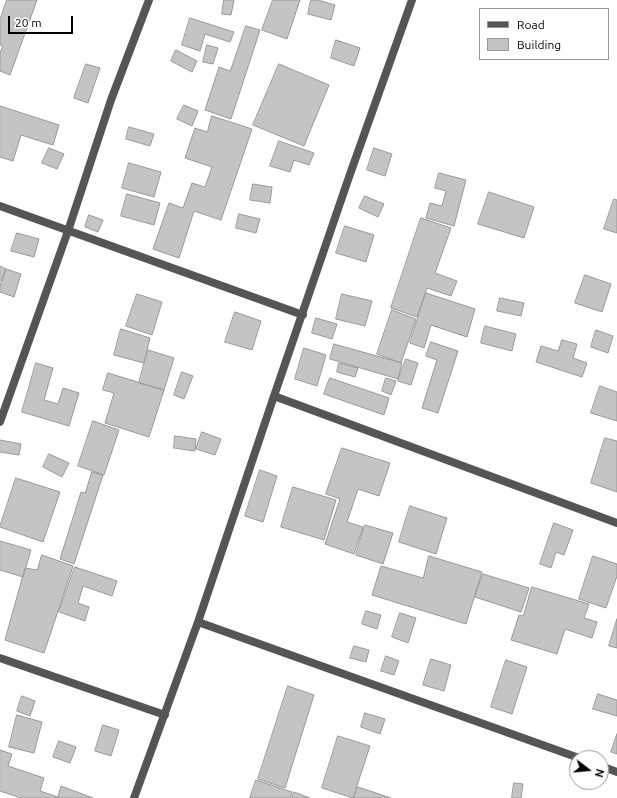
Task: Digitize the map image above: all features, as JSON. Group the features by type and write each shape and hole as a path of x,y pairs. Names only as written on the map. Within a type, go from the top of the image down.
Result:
{"street":[{"path":"0,422 68,231 111,100 149,0"},
{"path":"134,798 198,622 349,177 412,0"},
{"path":"0,206 303,315"},
{"path":"274,396 617,523"},
{"path":"198,622 569,754"},
{"path":"0,658 165,715"}],"building":[{"path":"7,0 37,0 10,75 0,71 0,53 3,46 0,45 0,20"},
{"path":"224,0 234,0 231,15 222,14"},
{"path":"273,0 300,0 287,39 262,30"},
{"path":"311,0 318,0 335,5 331,20 308,14"},
{"path":"190,18 234,32 230,42 205,34 200,51 182,45"},
{"path":"246,26 260,30 231,119 205,110 219,67 230,71"},
{"path":"336,40 360,48 354,66 331,58"},
{"path":"207,45 218,48 213,64 203,62"},
{"path":"176,50 197,61 192,72 171,61"},
{"path":"86,64 100,68 88,103 74,98"},
{"path":"279,64 329,85 304,146 253,125"},
{"path":"184,105 198,111 192,126 177,119"},
{"path":"0,106 59,125 53,145 21,135 13,161 0,157"},
{"path":"212,116 252,129 221,220 194,211 179,258 153,249 169,203 183,208 192,183 205,187 212,167 185,158 195,128 207,132"},
{"path":"129,127 154,134 150,146 126,139"},
{"path":"279,141 314,153 309,165 294,160 290,172 270,166"},
{"path":"49,148 64,154 57,169 42,163"},
{"path":"374,148 392,154 385,176 367,170"},
{"path":"129,163 161,172 154,197 122,188"},
{"path":"439,173 466,180 454,226 426,218 430,203 442,206 446,191 435,188"},
{"path":"253,184 272,187 270,203 250,200"},
{"path":"489,192 534,207 524,238 478,224"},
{"path":"127,194 160,203 154,225 121,216"},
{"path":"365,196 384,204 378,217 359,208"},
{"path":"614,199 617,200 617,233 604,229"},
{"path":"239,214 260,219 256,233 236,228"},
{"path":"89,215 103,220 98,232 85,227"},
{"path":"421,218 451,228 435,273 457,281 451,296 427,288 417,317 391,308"},
{"path":"345,226 374,235 366,262 336,253"},
{"path":"17,233 39,239 34,257 11,251"},
{"path":"0,266 6,269 2,281 0,280"},
{"path":"6,269 21,274 14,297 0,292 0,286"},
{"path":"585,275 611,284 602,312 575,303"},
{"path":"426,293 475,309 467,337 431,325 424,348 410,343"},
{"path":"137,294 162,302 152,335 126,326"},
{"path":"342,294 372,301 365,326 336,319"},
{"path":"500,298 524,303 521,316 497,311"},
{"path":"392,310 416,319 401,363 377,354"},
{"path":"235,312 261,321 252,350 225,342"},
{"path":"316,318 337,324 332,339 312,333"},
{"path":"485,326 516,334 512,351 481,343"},
{"path":"121,329 150,338 144,363 114,355"},
{"path":"596,330 613,336 608,353 591,347"},
{"path":"562,340 577,344 573,358 587,363 582,377 536,362 541,346 558,351"},
{"path":"431,342 458,351 438,413 422,408 437,360 426,356"},
{"path":"334,344 402,363 398,379 330,359"},
{"path":"304,348 326,355 317,386 295,379"},
{"path":"148,350 174,358 164,390 139,383"},
{"path":"406,359 418,363 411,385 398,381"},
{"path":"36,363 53,368 44,400 58,404 63,388 79,393 69,426 22,412"},
{"path":"339,363 358,368 355,377 337,372"},
{"path":"182,372 193,376 184,399 174,395"},
{"path":"108,373 164,390 149,437 105,423 114,393 103,390"},
{"path":"330,378 389,398 384,415 324,394"},
{"path":"386,378 396,381 391,395 382,391"},
{"path":"600,386 617,392 617,421 591,413"},
{"path":"93,421 119,430 104,475 78,466"},
{"path":"202,432 221,439 215,455 196,449"},
{"path":"175,436 196,439 195,451 174,448"},
{"path":"605,438 617,441 617,492 591,483"},
{"path":"0,440 21,444 19,455 0,452"},
{"path":"342,448 390,463 379,496 358,489 347,522 363,527 354,554 325,544 340,499 326,494"},
{"path":"49,454 69,463 62,477 43,467"},
{"path":"260,470 277,476 263,522 245,516"},
{"path":"92,472 103,475 74,564 60,559 81,492 85,493"},
{"path":"16,478 60,492 43,542 0,527"},
{"path":"293,487 336,500 324,540 281,527"},
{"path":"410,506 447,518 436,554 399,542"},
{"path":"554,523 573,530 564,555 556,552 551,568 540,564"},
{"path":"365,525 393,533 383,564 356,555"},
{"path":"0,541 31,550 23,577 0,570"},
{"path":"42,555 73,566 44,653 5,640 25,568 37,570"},
{"path":"429,556 482,572 466,624 372,595 381,566 423,578"},
{"path":"593,556 617,564 617,576 606,608 579,599"},
{"path":"75,567 117,581 112,596 83,586 78,603 89,607 85,621 59,612"},
{"path":"483,574 529,588 521,612 475,597"},
{"path":"532,587 589,604 584,618 597,622 592,638 565,629 557,654 511,640 519,615 523,616"},
{"path":"366,611 381,615 377,629 362,624"},
{"path":"400,613 416,618 408,643 392,637"},
{"path":"617,619 617,648 609,646"},
{"path":"354,646 369,650 366,662 350,658"},
{"path":"386,656 399,661 394,675 381,671"},
{"path":"431,659 451,665 444,691 423,685"},
{"path":"506,660 527,667 512,714 491,707"},
{"path":"288,686 314,695 285,788 258,779"},
{"path":"598,694 617,700 617,716 593,709"},
{"path":"22,696 35,701 30,716 17,711"},
{"path":"365,713 385,719 380,734 361,727"},
{"path":"17,715 42,722 34,753 9,747"},
{"path":"103,725 119,730 111,756 95,751"},
{"path":"617,734 617,754 611,752"},
{"path":"338,736 370,746 353,798 322,788"},
{"path":"59,741 76,747 70,763 53,757"},
{"path":"0,750 12,754 8,766 44,778 40,791 58,797 61,786 93,798 21,798 0,791"},
{"path":"256,780 292,792 290,798 250,798"},
{"path":"514,783 523,784 521,798 512,798"},
{"path":"358,787 391,798 354,798"},
{"path":"294,792 310,798 292,798"}]}
